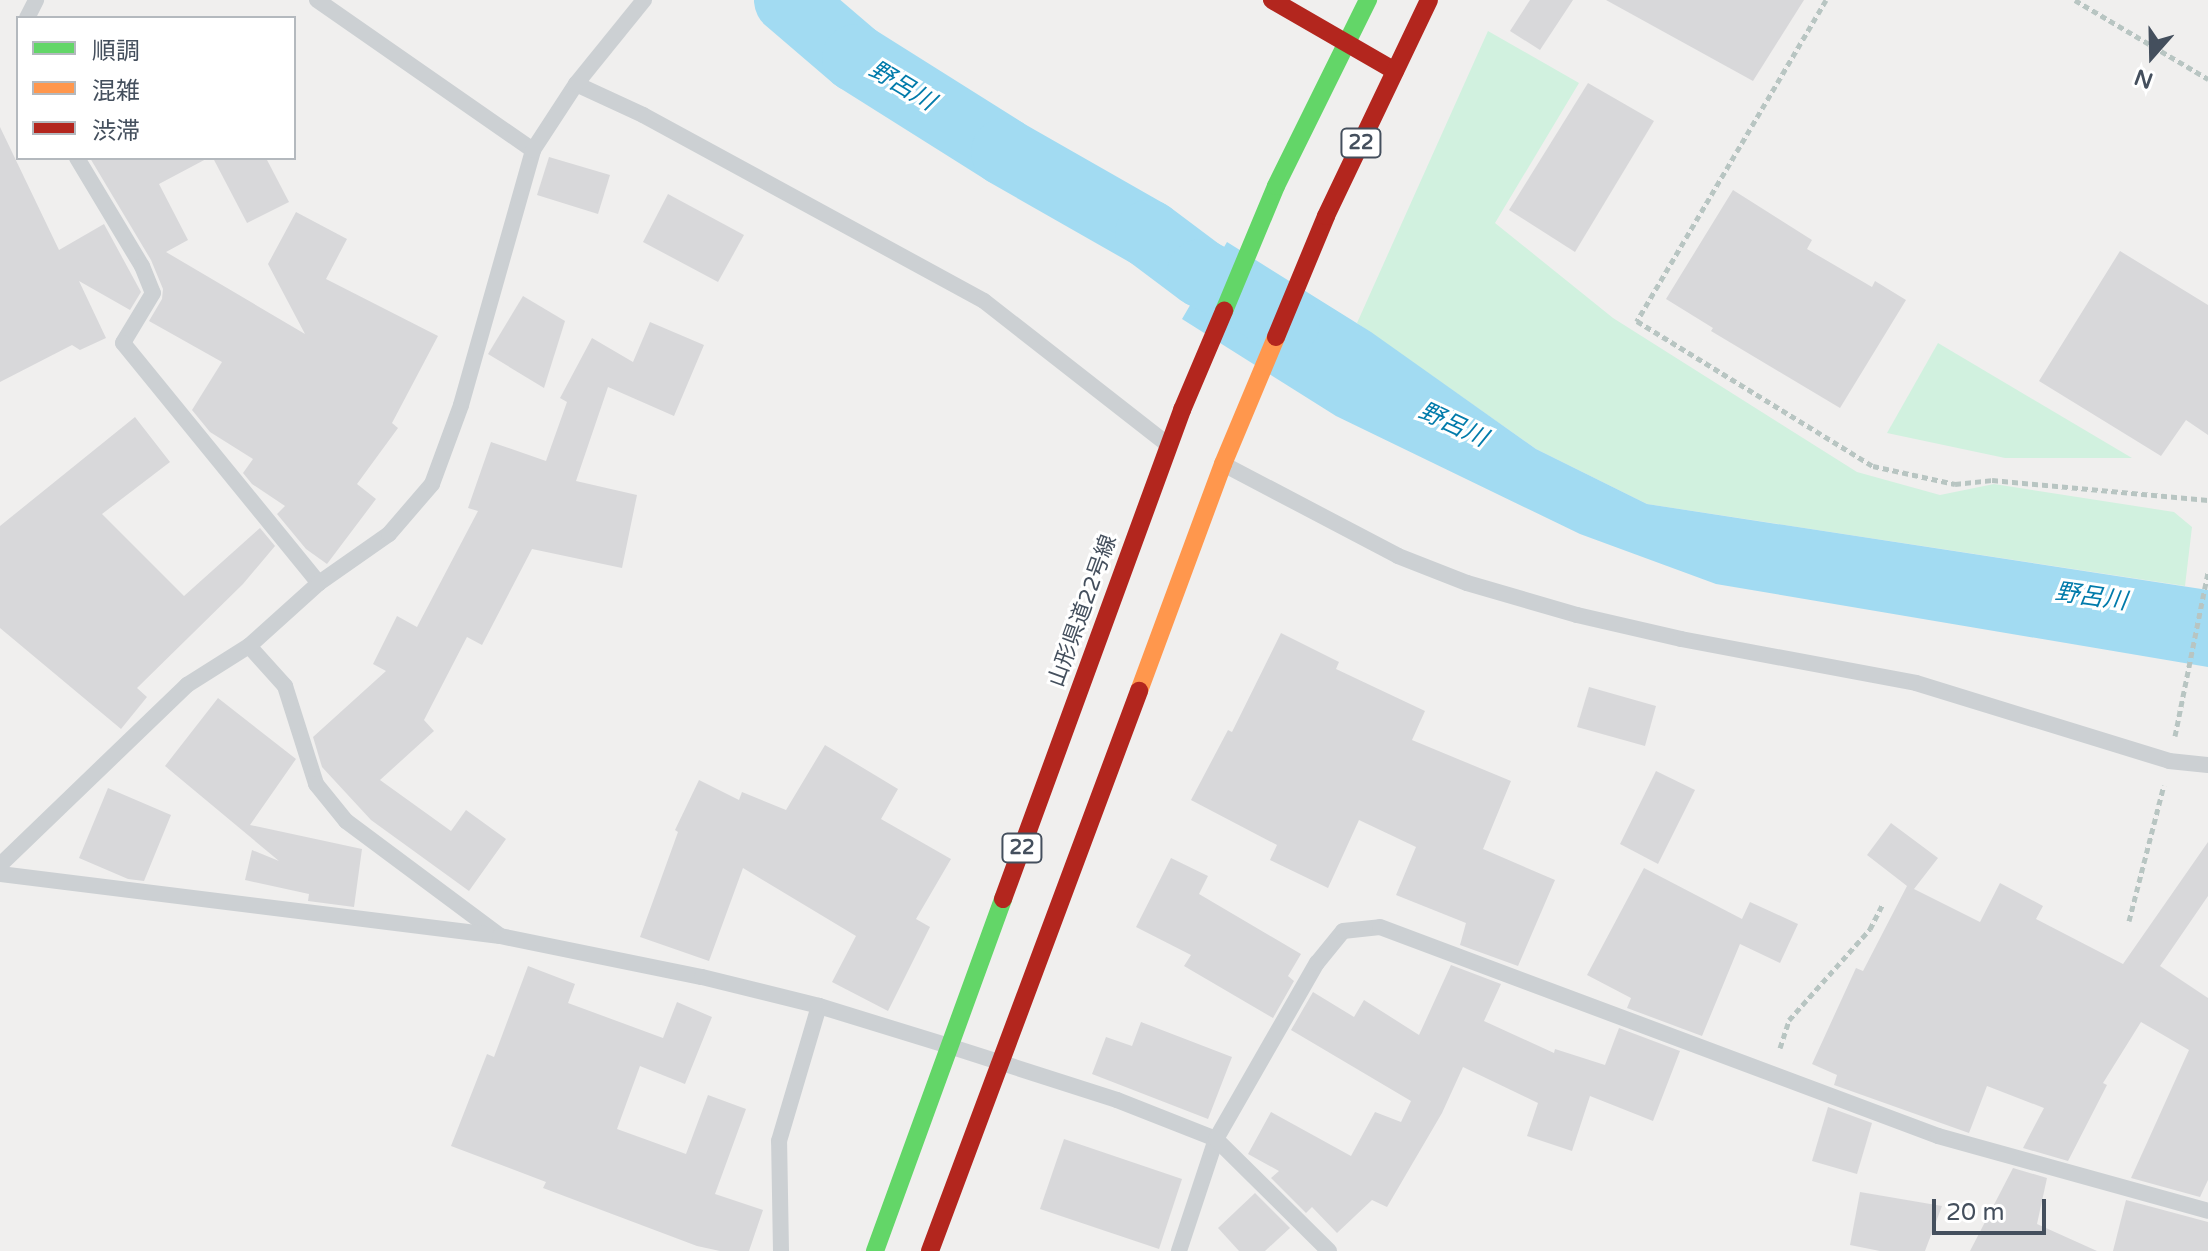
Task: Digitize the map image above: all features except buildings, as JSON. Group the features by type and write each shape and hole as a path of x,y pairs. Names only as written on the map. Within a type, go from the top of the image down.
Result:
{"main road":[{"path":"1272,0 1395,71"},
{"name":"山形県道22号線","path":"875,1251 1182,410 1276,186 1368,0"},
{"name":"22","path":"930,1251 1223,464 1326,216 1429,0"}],"lane":[{"path":"317,0 533,150"},
{"path":"0,865 187,685 249,646 319,583 389,534 432,484 461,405 533,150 576,84 644,0"},
{"path":"576,84 643,115 984,301 1169,446"},
{"path":"78,160 142,266 153,293 123,343 319,583"},
{"path":"1223,464 1398,556 1467,583 1577,615 1681,639 1916,683 2169,761 2208,765"},
{"path":"249,646 285,686 316,784 346,821 500,936"},
{"path":"0,874 500,936 702,977 819,1006 1117,1100 1216,1139 1329,1251"},
{"path":"1179,1251 1216,1139 1317,963 1343,931 1380,927 1938,1136 2208,1211"},
{"path":"781,1251 779,1141 819,1006"}],"path":[{"path":"1826,0 1637,321 1873,466 1955,484 1992,480 2208,500"},
{"path":"2075,0 2208,79"},
{"path":"2129,921 2169,761 2208,572"},
{"path":"1771,1076 1789,1020 1870,929 1883,904"}],"green space":[{"path":"1488,31 1579,83 1495,223 1613,318 1857,472 1940,495 1994,484 2174,512 2192,527 2185,586 1647,504 1536,449 1357,323"},
{"path":"1938,343 2132,458 2005,458 1887,433"}],"water":[{"path":"1227,242 1371,332 1536,449 1647,504 2208,590 2208,667 1716,584 1580,534 1336,416 1182,319"}],"waterway":[{"name":"野呂川","path":"788,0 856,58 1005,152 1149,234 1201,273 1251,299 1286,323"}],"traffic: fast":[{"path":"1224,311 1276,186 1368,0"},
{"path":"875,1251 1003,899"}],"traffic: slow":[{"path":"1139,691 1223,464 1276,337"}],"traffic: jam":[{"path":"1272,0 1395,71"},
{"path":"1276,337 1326,216 1429,0"},
{"path":"1003,899 1182,410 1224,311"},
{"path":"930,1251 1139,691"}]}
